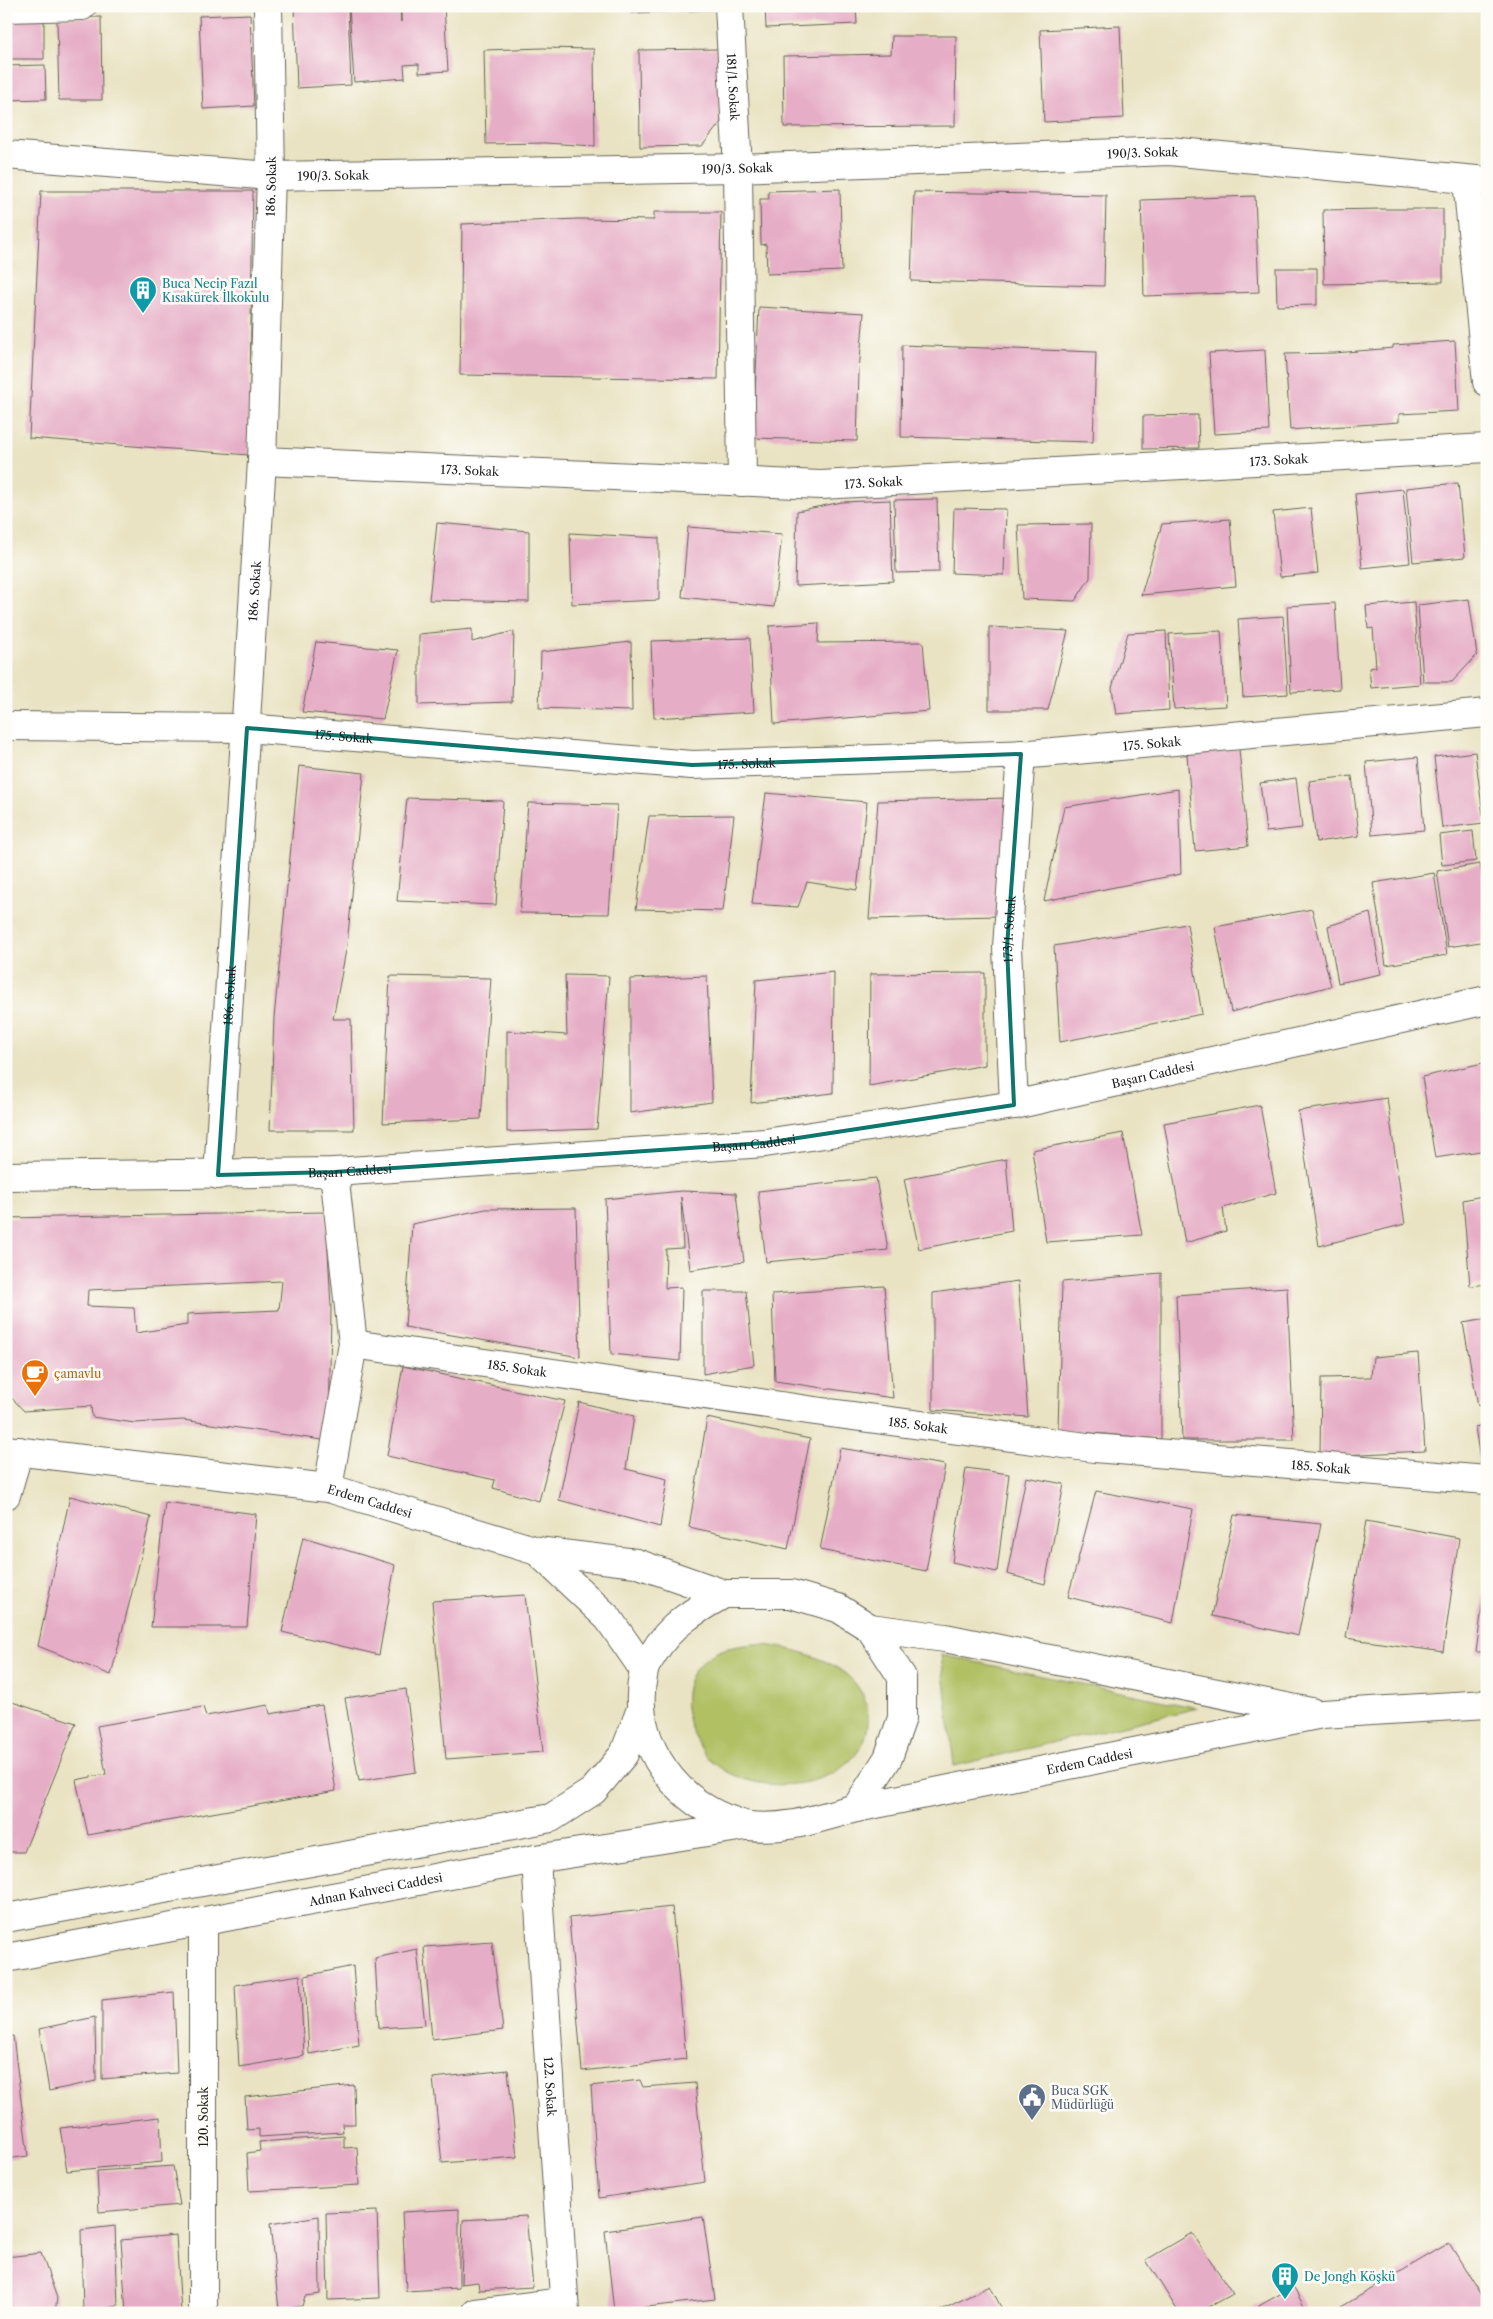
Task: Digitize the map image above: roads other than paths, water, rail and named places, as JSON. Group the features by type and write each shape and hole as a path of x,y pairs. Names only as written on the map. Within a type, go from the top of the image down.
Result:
{"street":[{"path":"6,8 82,6"},
{"name":"186. Sokak","path":"218,1175 262,461 271,176 268,6"},
{"name":"181/1. Sokak","path":"729,6 738,168 742,482"},
{"name":"190/3. Sokak","path":"6,155 271,176 738,168 1169,151 1477,181"},
{"path":"1477,181 1487,382"},
{"name":"173. Sokak","path":"262,461 821,485 1487,448"},
{"name":"175. Sokak","path":"6,726 247,728 692,765 1021,754 1487,713"},
{"name":"173/1. Sokak","path":"1014,1105 1006,947 1021,754"},
{"name":"Başarı Caddesi","path":"6,1176 218,1175 334,1172 765,1143 1014,1105 1487,1000"},
{"path":"328,1488 353,1344 334,1172"},
{"name":"185. Sokak","path":"353,1344 1094,1448 1487,1480"},
{"path":"6,1495 13,1451"},
{"name":"Erdem Caddesi","path":"13,1451 328,1488 537,1551 636,1563 724,1594"},
{"path":"537,1551 608,1618 644,1670"},
{"path":"6,1918 551,1818 593,1791 624,1754 641,1709 644,1670 663,1637 690,1613 724,1594 791,1594 838,1608 870,1628 902,1677 902,1718 888,1758 856,1808"},
{"name":"Erdem Caddesi","path":"870,1628 945,1638 1322,1714"},
{"name":"Erdem Caddesi","path":"747,1826 788,1827 856,1808 1322,1714 1487,1704"},
{"path":"641,1709 652,1750 674,1785 707,1811 747,1826"},
{"name":"Adnan Kahveci Caddesi","path":"6,1958 536,1859 747,1826"},
{"name":"122. Sokak","path":"536,1859 564,2307"},
{"name":"120. Sokak","path":"203,1921 203,2313"},
{"path":"476,2313 564,2307"}],"place":[{"name":"Buca Necip Fazıl Kısakürek İlkokulu","path":"143,314"},
{"name":"çamavlu","path":"35,1397"},
{"name":"Buca SGK Müdürlüğü","path":"1032,2121"},
{"name":"De Jongh Köşkü","path":"1285,2300"}]}
